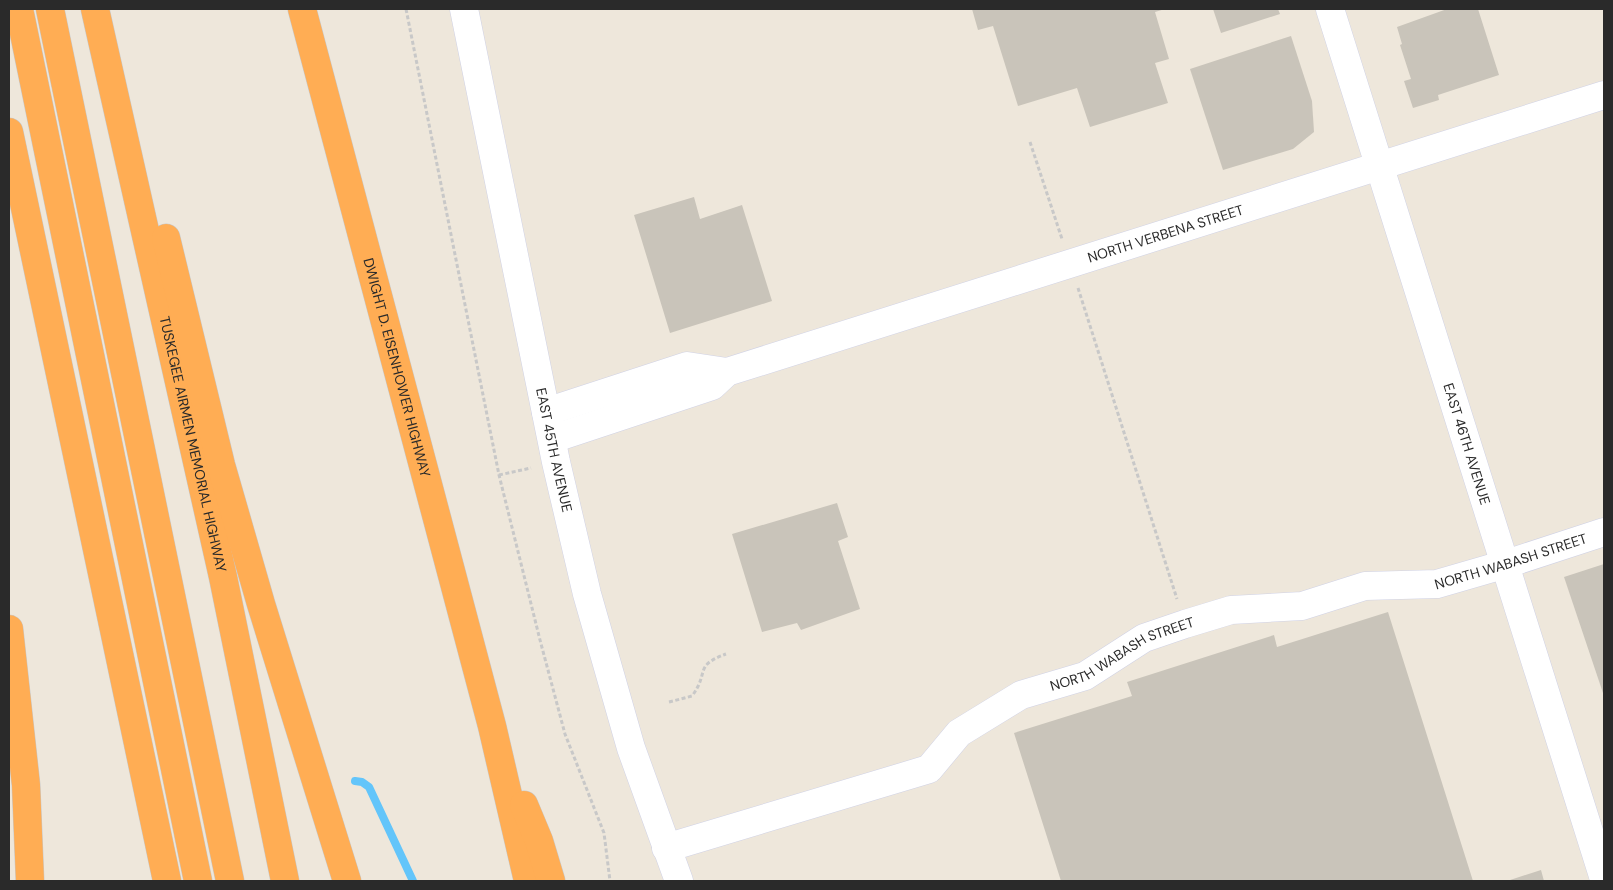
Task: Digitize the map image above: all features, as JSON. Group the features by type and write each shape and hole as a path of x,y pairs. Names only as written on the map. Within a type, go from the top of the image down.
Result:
{"highway":[{"path":"18,9 198,881"},
{"path":"50,9 230,881"},
{"name":"TUSKEGEE AIRMEN MEMORIAL HIGHWAY","path":"95,9 223,577 285,881"},
{"name":"DWIGHT D. EISENHOWER HIGHWAY","path":"302,9 492,726"},
{"path":"105,59 165,236 224,474 347,881"},
{"path":"9,132 167,881"},
{"path":"9,629 26,785 30,881"},
{"path":"492,726 528,881"},
{"path":"492,726 539,841 551,881"}],"street":[{"name":"EAST 45TH AVENUE","path":"464,9 546,412 585,585 606,666 631,748 679,881"},
{"name":"EAST 46TH AVENUE","path":"1330,9 1506,564 1600,849 1604,879"},
{"name":"NORTH VERBENA STREET","path":"552,438 712,386 727,372 1604,95"},
{"name":"NORTH VERBENA STREET","path":"546,412 687,366 727,372"},
{"name":"NORTH WABASH STREET","path":"666,848 929,769 959,733 1021,696 1085,676 1144,638 1185,624 1231,610 1302,606 1365,586 1437,584 1604,532"}],"path":[{"path":"406,9 500,475 565,734 604,833 610,881"},
{"path":"1030,142 1185,624"},
{"path":"669,702 692,696 701,684 703,666 709,660 726,654"}],"building":[{"path":"972,9 1165,9 1155,12 1169,59 1155,63 1168,103 1090,127 1077,88 1018,106 993,26 978,30"},
{"path":"1213,9 1278,9 1280,14 1221,33"},
{"path":"1447,9 1478,9 1499,75 1438,95 1439,100 1413,108 1404,81 1411,79 1400,45 1402,44 1397,27"},
{"path":"1291,36 1312,101 1314,132 1293,149 1223,170 1190,69"},
{"path":"694,197 700,219 742,205 772,301 670,333 634,215"},
{"path":"837,503 848,537 838,541 860,609 801,630 797,623 762,632 732,534"},
{"path":"1604,564 1604,696 1564,577"},
{"path":"1388,612 1473,881 1061,881 1014,733 1132,696 1127,682 1274,635 1277,647"},
{"path":"1541,870 1544,881 1507,881"}],"waterway":[{"path":"355,781 362,782 369,787 413,881"}]}
